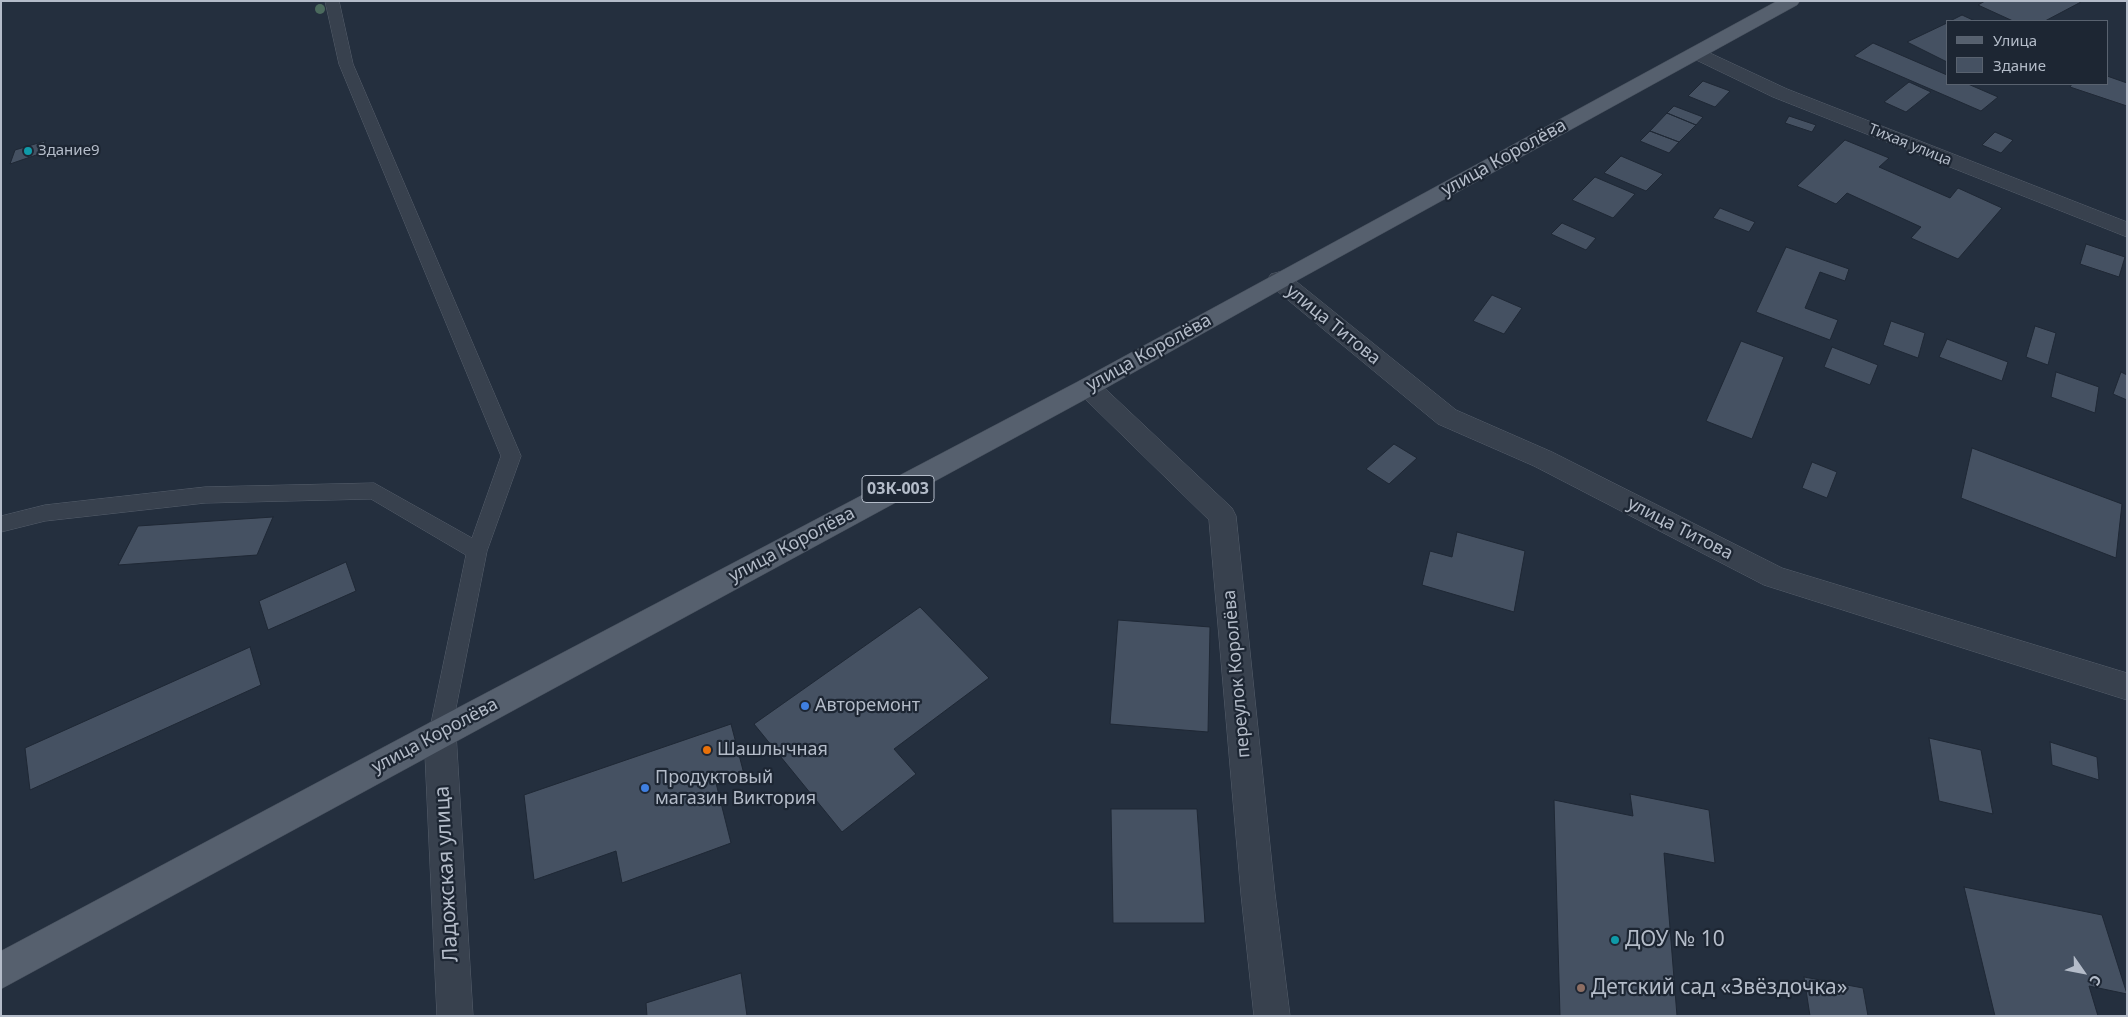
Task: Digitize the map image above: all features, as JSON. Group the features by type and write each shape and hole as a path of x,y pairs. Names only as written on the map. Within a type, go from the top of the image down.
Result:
{"main road":[{"name":"улица Королёва","path":"1,971 440,733 1088,387 1279,280 1792,1"}],"street":[{"name":"Тихая улица","path":"1697,53 1780,93 2127,230"},
{"name":"улица Титова","path":"1279,280 1447,418 1543,459 1774,577 2127,687"},
{"name":"переулок Королёва","path":"1088,387 1222,516 1258,894 1272,1016"},
{"name":"Ладожская улица","path":"440,733 454,1016"}],"lane":[{"path":"332,1 346,64 511,456 477,551 440,733"},
{"path":"1,524 45,513 205,495 374,492 477,551"}],"building":[{"path":"1985,1 2081,2 2047,20 2011,20 1978,5"},
{"path":"1962,15 1973,20 1952,20"},
{"path":"1946,23 1946,62 1907,42"},
{"path":"1873,43 1946,75 1946,85 1970,85 1998,97 1981,111 1854,56"},
{"path":"2108,76 2127,83 2127,106 2070,87 2071,85 2108,85"},
{"path":"1703,81 1730,91 1715,107 1688,96"},
{"path":"1909,82 1931,92 1906,112 1884,102"},
{"path":"1674,106 1703,117 1696,125 1667,113"},
{"path":"1667,113 1696,125 1679,142 1650,131"},
{"path":"1789,116 1816,125 1812,132 1785,123"},
{"path":"1650,131 1679,142 1669,153 1640,141"},
{"path":"1995,132 2013,140 2001,153 1982,145"},
{"path":"1845,140 1889,158 1879,167 1950,198 1958,188 2002,208 1958,259 1911,238 1921,227 1847,193 1836,204 1797,186"},
{"name":"Здание9","path":"45,141 42,153 10,164 15,150"},
{"path":"1621,156 1663,174 1646,191 1604,173"},
{"path":"1595,177 1635,194 1613,218 1572,200"},
{"path":"1720,208 1755,222 1749,232 1713,218"},
{"path":"1562,223 1596,238 1586,250 1551,234"},
{"path":"2086,244 2125,257 2119,277 2080,264"},
{"path":"1786,247 1849,269 1845,281 1820,272 1805,308 1838,320 1830,340 1756,312"},
{"path":"1492,295 1522,308 1504,334 1473,321"},
{"path":"1891,321 1925,333 1918,358 1883,345"},
{"path":"2035,326 2056,333 2048,365 2026,357"},
{"path":"1947,339 2008,362 2002,381 1939,357"},
{"path":"1741,341 1784,357 1752,439 1706,421"},
{"path":"1832,347 1878,365 1870,385 1824,367"},
{"path":"2056,372 2099,387 2095,413 2051,397"},
{"path":"2121,372 2127,375 2127,400 2113,394"},
{"path":"1394,444 1417,458 1389,484 1366,469"},
{"path":"1972,448 2122,504 2116,558 1961,498"},
{"path":"1812,462 1837,472 1827,498 1802,488"},
{"path":"273,517 257,555 118,565 138,526"},
{"path":"1457,532 1525,551 1514,612 1422,585 1430,551 1452,557"},
{"path":"346,562 356,591 268,630 259,601"},
{"path":"920,607 989,678 894,749 916,774 842,832 754,724"},
{"path":"1118,620 1210,627 1208,732 1110,724"},
{"path":"250,647 261,685 30,790 25,748"},
{"path":"731,724 744,774 716,783 731,843 622,883 616,851 534,880 524,795"},
{"path":"1929,738 1981,750 1993,814 1939,801"},
{"path":"2050,742 2097,757 2099,780 2052,765"},
{"name":"ДОУ № 10","path":"1630,794 1709,810 1715,863 1664,853 1677,1016 1560,1016 1554,800 1633,816"},
{"path":"1111,809 1197,809 1205,923 1113,923"},
{"path":"1964,887 2102,915 2127,994 2089,986 2098,1016 1995,1016"},
{"path":"741,973 747,1016 647,1016 646,1003"},
{"path":"1804,977 1863,988 1868,1016 1810,1016"}],"place":[{"name":"Здание9","path":"28,151"},
{"name":"Авторемонт","path":"805,706"},
{"name":"Шашлычная","path":"707,750"},
{"name":"Продуктовый магазин Виктория","path":"645,788"},
{"name":"ДОУ № 10","path":"1615,940"},
{"name":"Детский сад «Звёздочка»","path":"1581,988"}]}
